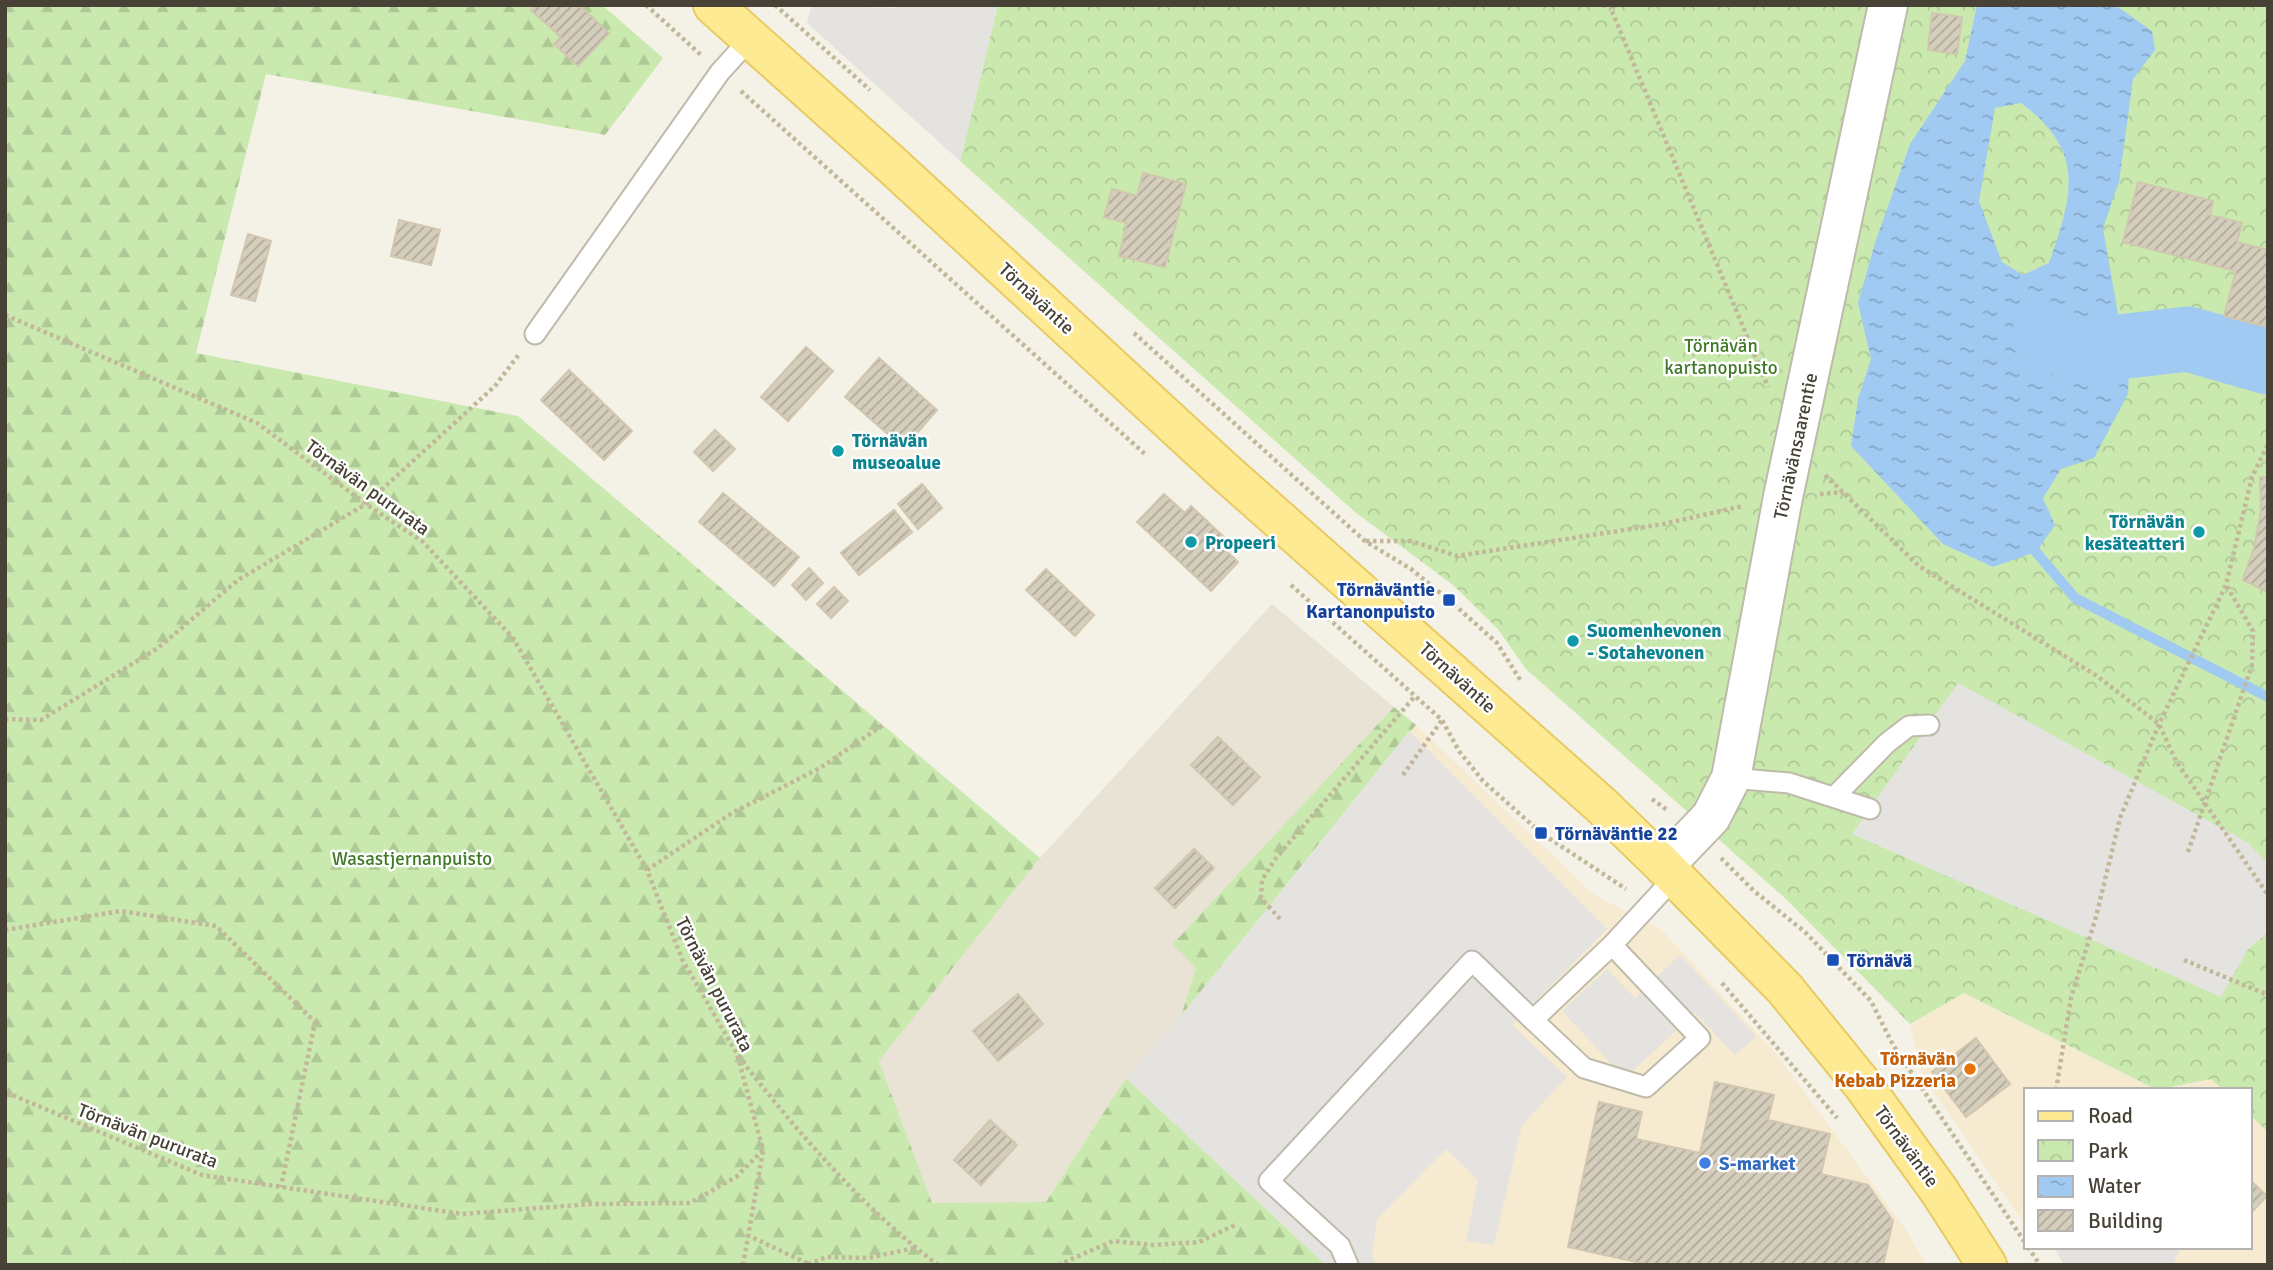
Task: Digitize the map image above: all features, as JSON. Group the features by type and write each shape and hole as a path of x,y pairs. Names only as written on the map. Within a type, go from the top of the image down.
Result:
{"main road":[{"name":"Törnäväntie","path":"713,5 892,165 1224,471 1470,688 1669,872 1785,989 1863,1084 1940,1192 1987,1265"}],"street":[{"name":"Törnävänsaarentie","path":"1669,872 1711,817 1731,778 1783,496 1796,447 1888,5"}],"lane":[{"path":"535,334 720,72 750,39"},
{"path":"1835,796 1887,743 1909,726 1929,725"},
{"path":"1731,778 1789,783 1870,809"},
{"path":"1533,1020 1647,908 1669,872"},
{"path":"1348,1265 1340,1246 1269,1181 1472,961 1584,1068 1646,1087 1700,1038 1612,944"}],"path":[{"path":"646,5 1147,456"},
{"path":"1603,5 1612,7 1770,392"},
{"name":"Törnävän pururata","path":"5,315 257,423 366,505 423,542 513,638 647,870 682,959 737,1054 763,1150 736,1177 690,1203 591,1204 462,1214 202,1175 5,1092"},
{"path":"5,719 41,720 158,648 239,580 366,505 495,386 535,334"},
{"path":"2056,1088 2071,998 2096,917 2120,818 2159,724 2227,585 2252,477 2268,444"},
{"path":"1796,447 1919,566 2097,676 2159,724 2176,761 2268,895"},
{"path":"1365,541 1411,541 1457,556 1663,524 1783,496 1844,492"},
{"path":"1281,576 1442,720 1459,751 1483,781 1541,832 1581,861 1614,877 1647,908"},
{"path":"2188,852 2243,698 2252,665 2253,631 2227,585"},
{"path":"1403,775 1442,720 1470,688"},
{"path":"1280,919 1261,898 1262,880 1276,858 1415,696"},
{"path":"647,870 732,813 820,768 883,725"},
{"path":"5,930 121,911 216,926 315,1022 281,1187"},
{"path":"2184,960 2268,995"},
{"path":"1720,981 1839,1121"},
{"path":"737,1054 798,1131 915,1248 937,1265"},
{"path":"743,1265 763,1150"},
{"path":"1058,1265 1113,1241 1154,1245 1199,1242 1237,1224"},
{"path":"747,1235 809,1264 827,1257 869,1258 915,1248"},
{"path":"2030,1265 2038,1263"}],"shaded area":[{"path":"812,5 895,8 897,5 998,5 960,161 807,23"},
{"path":"1272,604 1394,707 1174,944 1196,968 1181,1016 1126,1078 1046,1202 932,1203 879,1061 1040,858"},
{"path":"1958,683 2247,842 2268,863 2268,933 2249,948 2221,997 1852,834"},
{"path":"1416,725 1593,894 1662,930 1777,1055 1906,1230 1926,1265 1326,1265 1126,1078 1181,1016"},
{"path":"1409,731 1607,929 1512,1025 1567,1077 1522,1125 1494,1245 1466,1241 1478,1180 1446,1149 1377,1219 1372,1255 1376,1265 1326,1265 1126,1078 1181,1016"},
{"path":"1680,955 1756,1036 1735,1055 1695,1013 1625,1078 1562,1011 1607,969 1635,998"},
{"path":"1964,993 2153,1088 2024,1088 2024,1223 1922,1075 1910,1024"},
{"path":"2211,1079 2221,1088 2175,1088"},
{"path":"2252,1117 2268,1132 2268,1265 2064,1265 2055,1249 2252,1249"},
{"path":"2055,1249 2176,1249 2179,1252 2173,1265 2064,1265"}],"green space":[{"name":"Wasastjernanpuisto","path":"5,5 602,5 663,58 605,135 266,74 196,353 518,416 1040,858 879,1061 932,1203 1046,1202 1126,1078 1326,1265 5,1265"},
{"name":"Törnävän kartanopuisto","path":"998,5 2268,5 2268,1132 2252,1117 2252,1088 2221,1088 2211,1079 2167,1088 2153,1088 1964,993 1910,1024 1786,899 1526,669 1497,628 1453,585 1355,512 960,161"},
{"path":"1394,707 1416,725 1181,1016 1196,968 1173,944"}],"water":[{"path":"1977,5 2115,5 2152,31 2155,50 2133,79 2119,182 2103,228 2118,314 2130,345 2128,394 2094,458 2061,469 2043,498 2055,525 2036,552 1993,567 1943,544 1851,446 1858,399 1871,359 1858,303 1875,243 1910,144 1965,61","holes":["2021,103 2042,121 2056,139 2065,157 2068,195 2049,263 2023,275 2002,262 1979,201 1995,108"]}],"building":[{"path":"535,5 579,5 609,33 578,66 554,44 561,37 531,10"},
{"path":"1932,13 1962,17 1957,54 1928,50"},
{"path":"1143,173 1186,184 1165,267 1119,256 1127,223 1104,217 1112,189 1137,196"},
{"path":"2138,182 2213,201 2210,215 2242,223 2237,242 2268,250 2268,327 2224,316 2236,271 2123,242"},
{"path":"399,220 440,230 431,265 391,256"},
{"path":"248,234 271,241 255,301 231,295"},
{"path":"806,347 833,371 788,421 761,397"},
{"path":"879,358 937,410 904,448 845,397"},
{"path":"569,370 632,431 604,460 541,400"},
{"path":"715,430 735,449 713,471 694,452"},
{"path":"2260,477 2268,477 2268,592 2243,580 2254,548 2261,510"},
{"path":"922,484 942,508 918,529 898,504"},
{"path":"723,493 799,557 774,586 699,522"},
{"name":"Propeeri","path":"1164,494 1185,513 1191,506 1226,539 1220,545 1238,562 1211,591 1137,522"},
{"path":"894,510 912,532 859,575 841,553"},
{"path":"809,568 823,583 806,600 792,585"},
{"path":"1046,569 1094,615 1075,636 1026,590"},
{"path":"834,587 848,601 831,618 817,604"},
{"path":"1218,737 1260,777 1233,805 1191,765"},
{"path":"1194,849 1214,868 1175,908 1155,888"},
{"path":"1018,994 1043,1024 998,1061 973,1031"},
{"path":"1976,1038 2010,1084 1966,1117 1932,1072"},
{"name":"S-market","path":"1715,1082 1774,1095 1768,1120 1830,1134 1821,1174 1868,1185 1893,1221 1883,1265 1650,1265 1568,1247 1599,1102 1642,1112 1636,1139 1700,1153"},
{"path":"990,1120 1017,1145 981,1185 954,1160"},
{"path":"2252,1182 2267,1196 2252,1212"}],"waterway":[{"path":"2044,336 2084,351 2188,339 2268,362"},
{"path":"2032,540 2036,552 2075,598 2268,697"}],"place":[{"name":"Törnävän museoalue","path":"838,451"},
{"name":"Törnävän kesäteatteri","path":"2199,532"},
{"name":"Propeeri","path":"1191,542"},
{"name":"Törnäväntie Kartanonpuisto","path":"1449,600"},
{"name":"Suomenhevonen - Sotahevonen","path":"1573,641"},
{"name":"Törnäväntie 22","path":"1541,833"},
{"name":"Törnävä","path":"1833,960"},
{"name":"Törnävän Kebab Pizzeria","path":"1970,1069"},
{"name":"S-market","path":"1705,1163"}]}
